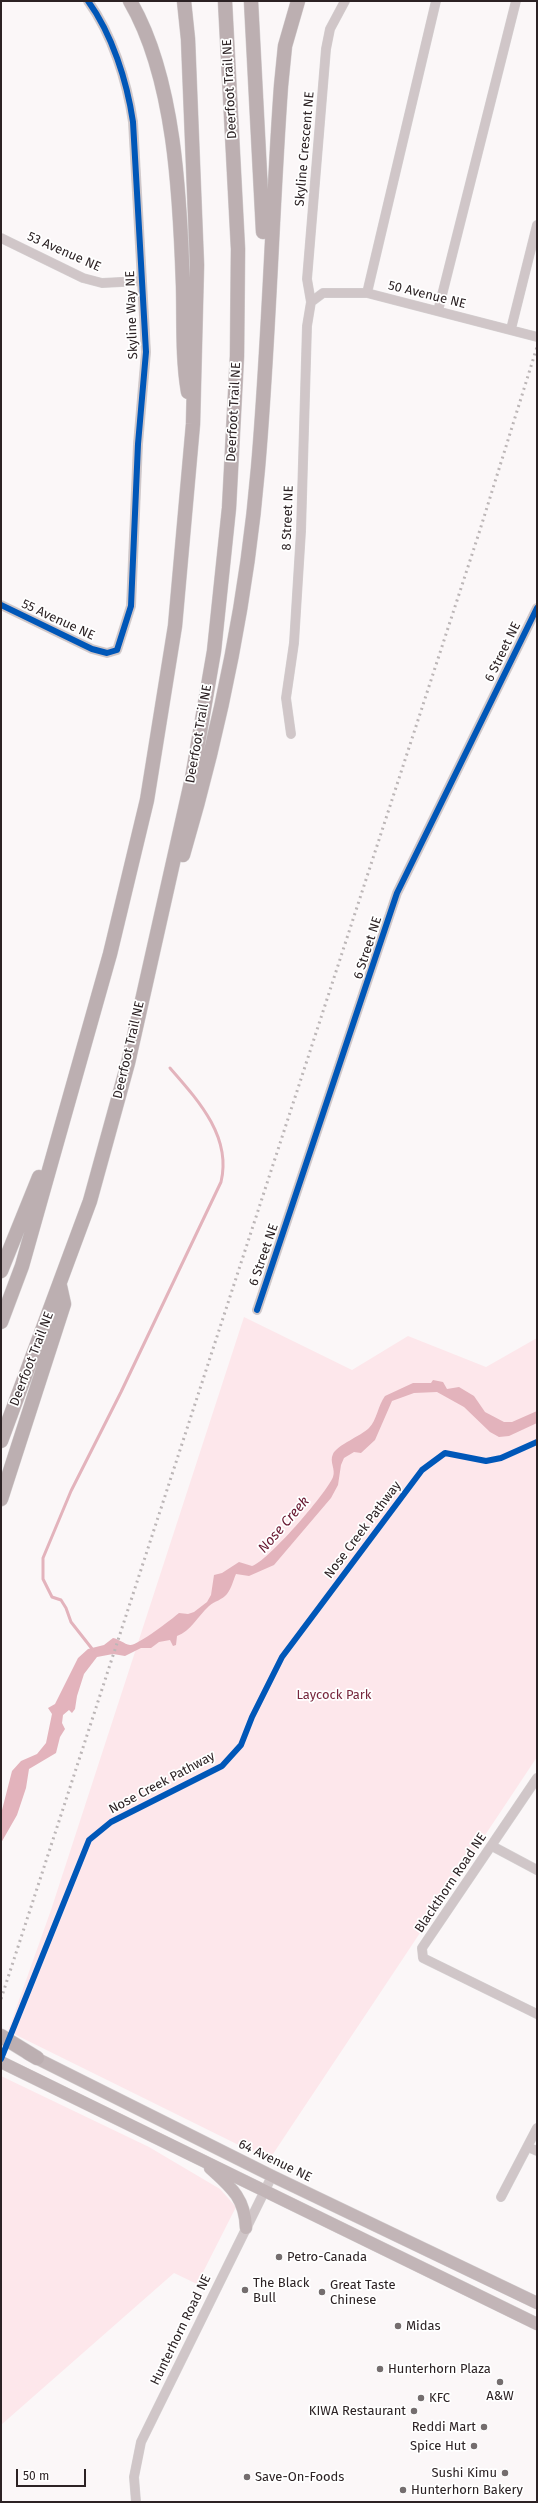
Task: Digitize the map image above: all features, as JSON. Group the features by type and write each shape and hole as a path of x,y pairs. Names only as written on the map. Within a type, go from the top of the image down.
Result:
{"highway":[{"path":"130,1 148,41 161,81 167,114 177,189 181,249 184,370 193,424"},
{"path":"1,1322 22,1266 97,1006 147,800 163,714 175,626 193,424 197,264 188,39 184,1"},
{"name":"Deerfoot Trail NE","path":"1,1441 60,1286 90,1201 128,1064 140,1001 192,778 214,651 226,536 235,421 238,249 226,1"},
{"path":"251,1 264,255 258,468"},
{"path":"140,1001 204,782 214,741 246,571 258,468 281,86 286,46 298,1"},
{"path":"1,1271 39,1177 85,1025 97,1006"},
{"path":"1,1499 64,1304 60,1286"},
{"path":"6,2041 37,2058"}],"main road":[{"name":"64 Avenue NE","path":"37,2058 272,2176 537,2303"},
{"path":"1,2062 537,2324"},
{"path":"198,2158 236,2194 245,2213 246,2228"}],"street":[{"name":"Skyline Way NE","path":"88,1 111,44 131,108 146,352 138,444 131,606 117,650 107,653"},
{"name":"Skyline Crescent NE","path":"311,302 307,279 326,50 330,29 345,1"},
{"path":"367,293 436,1"},
{"path":"438,311 516,1"},
{"path":"511,329 537,225"},
{"name":"53 Avenue NE","path":"1,238 83,278 102,283 142,281"},
{"name":"50 Avenue NE","path":"311,302 323,293 367,293 511,329 537,337"},
{"name":"8 Street NE","path":"291,734 286,698 294,643 301,531 306,326 311,302"},
{"name":"55 Avenue NE","path":"1,605 92,649 107,653"},
{"name":"6 Street NE","path":"257,1310 397,893 537,608"},
{"name":"Blackthorn Road NE","path":"537,1778 422,1948 423,1958 537,2014"},
{"path":"492,1846 537,1870"},
{"path":"501,2197 537,2128"},
{"path":"528,2146 537,2151"},
{"name":"Hunterhorn Road NE","path":"136,2502 134,2477 141,2442 272,2176"}],"green space":[{"name":"Laycock Park","path":"244,1317 352,1370 408,1336 486,1367 537,1338 537,1757 269,2160 8,2031 51,1910"},
{"path":"1,2076 149,2147 220,2189 236,2207 197,2284 174,2273 1,2425"}],"shaded area":[{"path":"433,1380 443,1382 447,1389 459,1387 474,1396 485,1412 504,1422 512,1422 537,1411 537,1423 509,1436 499,1437 490,1432 464,1407 437,1392 414,1393 392,1401 375,1440 361,1453 354,1452 344,1458 341,1465 338,1485 331,1498 274,1565 249,1576 236,1574 227,1594 209,1606 186,1631 177,1636 176,1645 173,1646 170,1640 159,1642 151,1648 141,1648 125,1656 113,1654 97,1657 84,1674 77,1696 75,1709 72,1713 69,1710 63,1715 62,1723 65,1729 60,1737 56,1753 29,1769 26,1788 17,1815 1,1843 1,1814 12,1771 21,1761 37,1754 46,1743 52,1714 48,1708 55,1704 78,1658 88,1649 104,1645 113,1638 130,1645 140,1641 179,1613 188,1614 194,1612 207,1602 211,1595 214,1575 222,1573 239,1562 252,1566 260,1562 270,1553 296,1526 320,1498 328,1486 334,1474 332,1457 335,1451 372,1425 385,1396 413,1383 431,1383"}],"waterway":[{"path":"93,1650 71,1622 66,1608 61,1600 52,1597 43,1579 43,1558 71,1491 121,1392 221,1182 223,1165 222,1150 217,1135 201,1106 170,1068"}],"railway":[{"path":"1,1999 479,533 537,347"}],"cycle path":[{"path":"1,605 92,649 107,653 117,650 131,606 138,444 146,352 133,122 127,90 117,58 97,14 88,1"},
{"path":"257,1310 397,893 537,608"},
{"name":"Nose Creek Pathway","path":"1,2059 89,1840 111,1822 222,1766 241,1745 252,1717 282,1657 422,1470 445,1453 486,1461 501,1458 537,1442"}],"place":[{"name":"Petro-Canada","path":"279,2257"},
{"name":"The Black Bull","path":"245,2290"},
{"name":"Great Taste Chinese","path":"322,2292"},
{"name":"Midas","path":"398,2326"},
{"name":"Hunterhorn Plaza","path":"380,2369"},
{"name":"A&W","path":"500,2382"},
{"name":"KFC","path":"421,2398"},
{"name":"KIWA Restaurant","path":"414,2411"},
{"name":"Reddi Mart","path":"484,2427"},
{"name":"Spice Hut","path":"474,2446"},
{"name":"Sushi Kimu","path":"505,2473"},
{"name":"Save-On-Foods","path":"247,2477"},
{"name":"Hunterhorn Bakery","path":"403,2490"}],"water label":[{"name":"Nose Creek","path":"284,1525"}]}
